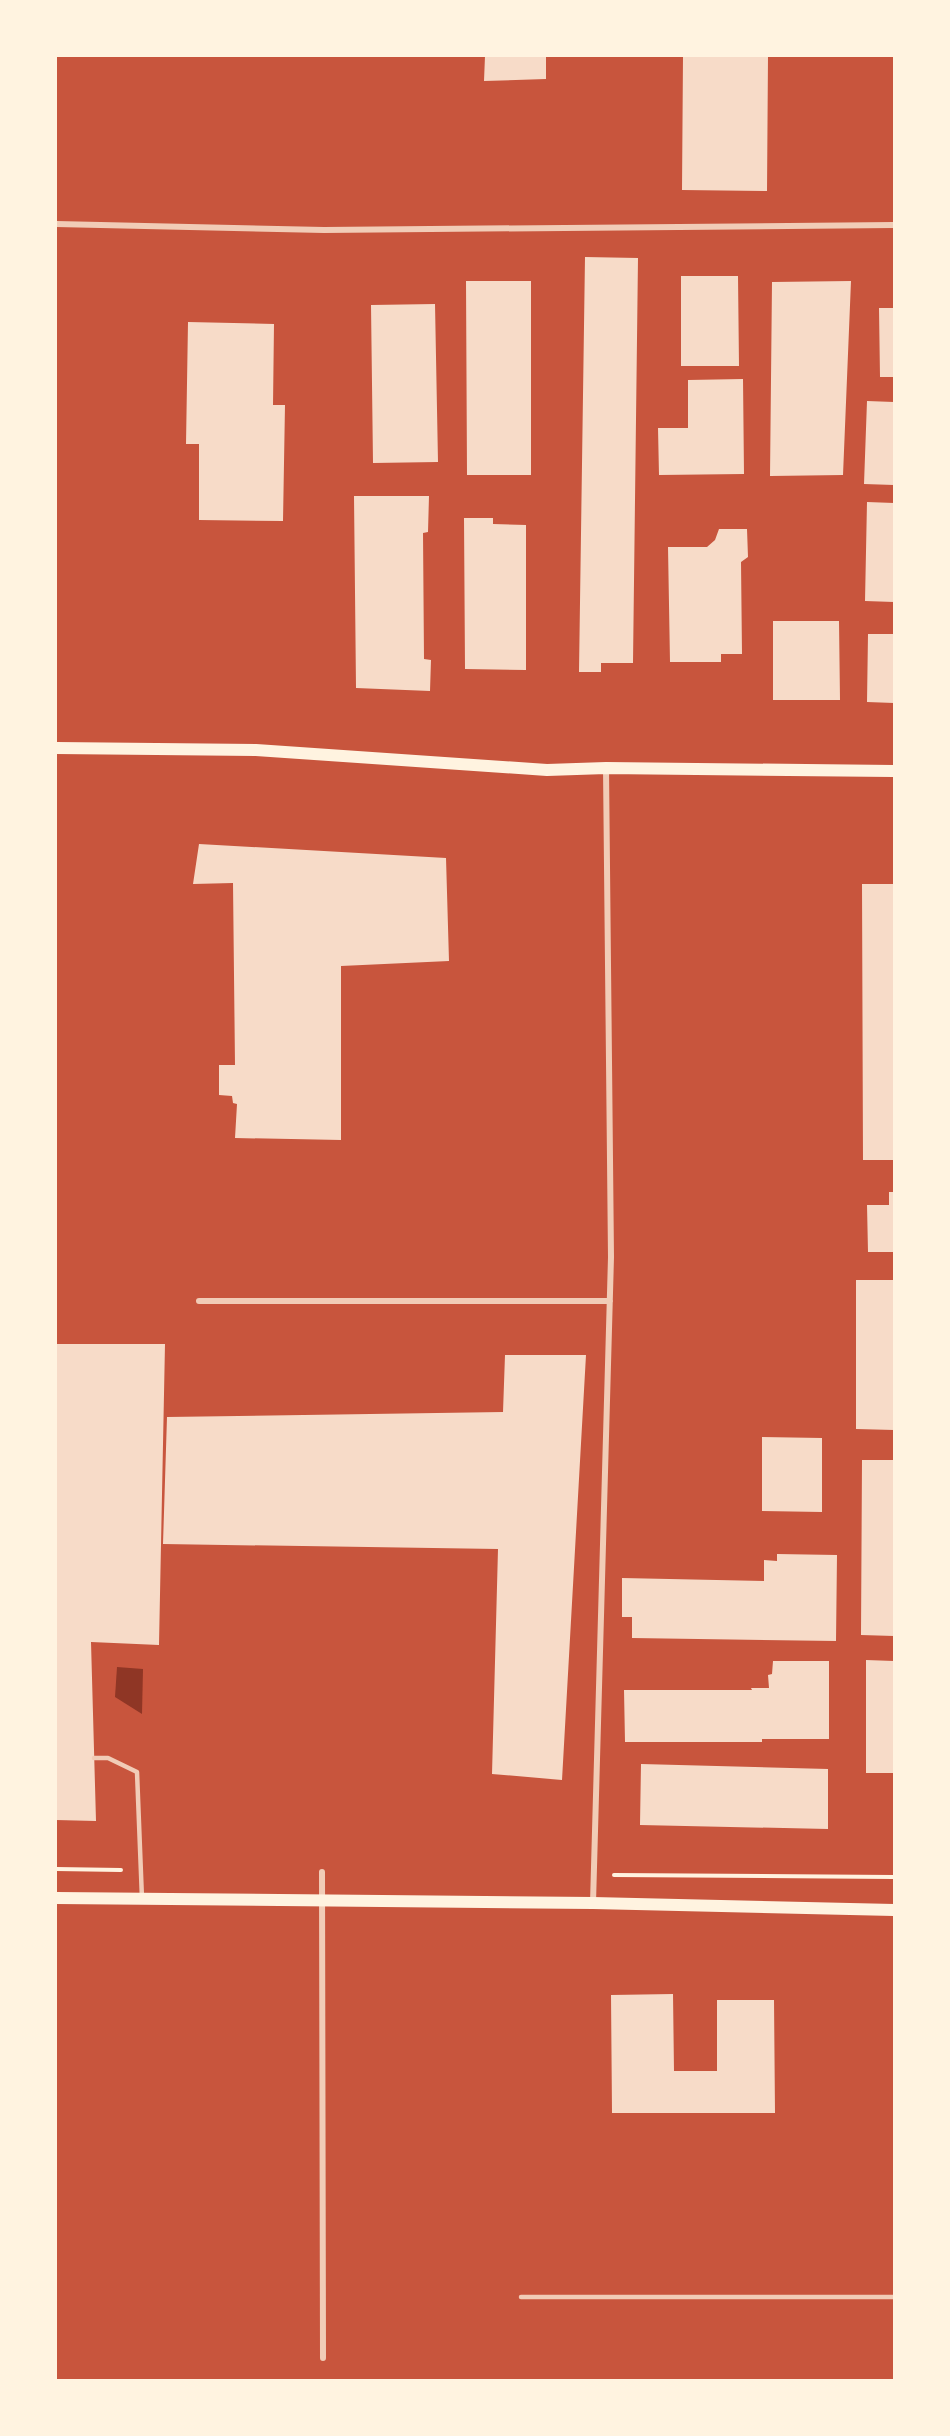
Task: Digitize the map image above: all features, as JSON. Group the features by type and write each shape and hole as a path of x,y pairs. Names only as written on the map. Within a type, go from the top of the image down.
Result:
{"main road":[{"path":"56,748 256,750 547,770 606,768 894,771"},
{"path":"56,1898 593,1903 894,1910"}],"street":[{"path":"56,224 324,230 894,225"},
{"path":"593,1903 610,1301 606,768"},
{"path":"199,1301 610,1301"},
{"path":"322,1872 323,2358"}],"lane":[{"path":"94,1758 108,1758 137,1772 142,1899"},
{"path":"521,2297 894,2297"}],"shaded area":[{"path":"117,1667 143,1669 142,1714 115,1697"}],"building":[{"path":"485,56 546,56 546,79 484,81"},
{"path":"683,56 768,56 767,191 682,190"},
{"path":"585,257 638,258 633,663 601,663 601,672 579,672"},
{"path":"681,276 738,276 739,366 681,366"},
{"path":"466,281 531,281 531,475 467,475"},
{"path":"851,281 843,475 770,476 772,282"},
{"path":"435,304 438,462 373,463 371,305"},
{"path":"879,308 894,308 894,377 880,377"},
{"path":"188,322 274,324 273,405 285,405 283,521 199,520 199,444 186,444"},
{"path":"743,379 744,474 659,475 658,428 688,428 688,380"},
{"path":"867,401 894,402 894,485 864,484"},
{"path":"354,496 429,496 428,532 423,533 424,659 431,660 430,691 356,688"},
{"path":"867,502 894,503 894,602 865,601"},
{"path":"464,518 493,518 493,524 526,525 526,670 465,669"},
{"path":"719,529 747,529 748,557 741,562 742,654 721,654 721,662 670,662 668,547 707,547 715,540"},
{"path":"773,621 839,621 840,700 773,700"},
{"path":"868,634 894,634 894,703 867,702"},
{"path":"199,844 446,858 449,961 341,966 341,1140 235,1138 237,1104 233,1103 232,1096 219,1095 219,1065 235,1065 233,883 193,884"},
{"path":"862,884 894,884 894,1160 863,1160"},
{"path":"889,1192 894,1192 893,1252 868,1252 867,1205 889,1205"},
{"path":"856,1280 894,1280 894,1430 856,1429"},
{"path":"56,1344 165,1344 159,1645 91,1642 96,1821 56,1820"},
{"path":"505,1355 586,1355 562,1780 492,1774 498,1549 163,1544 167,1417 503,1412"},
{"path":"762,1437 822,1438 822,1512 762,1511"},
{"path":"862,1460 894,1460 894,1636 861,1635"},
{"path":"777,1554 837,1555 836,1641 632,1638 632,1617 622,1617 622,1578 764,1581 764,1560 777,1561"},
{"path":"866,1660 894,1661 894,1773 866,1773"},
{"path":"773,1661 829,1661 829,1739 762,1739 762,1742 625,1742 624,1690 769,1688 768,1675 772,1674"},
{"path":"641,1764 828,1769 828,1829 640,1825"},
{"path":"673,1994 674,2071 717,2071 717,2000 774,2000 775,2113 612,2113 611,1995"}]}
